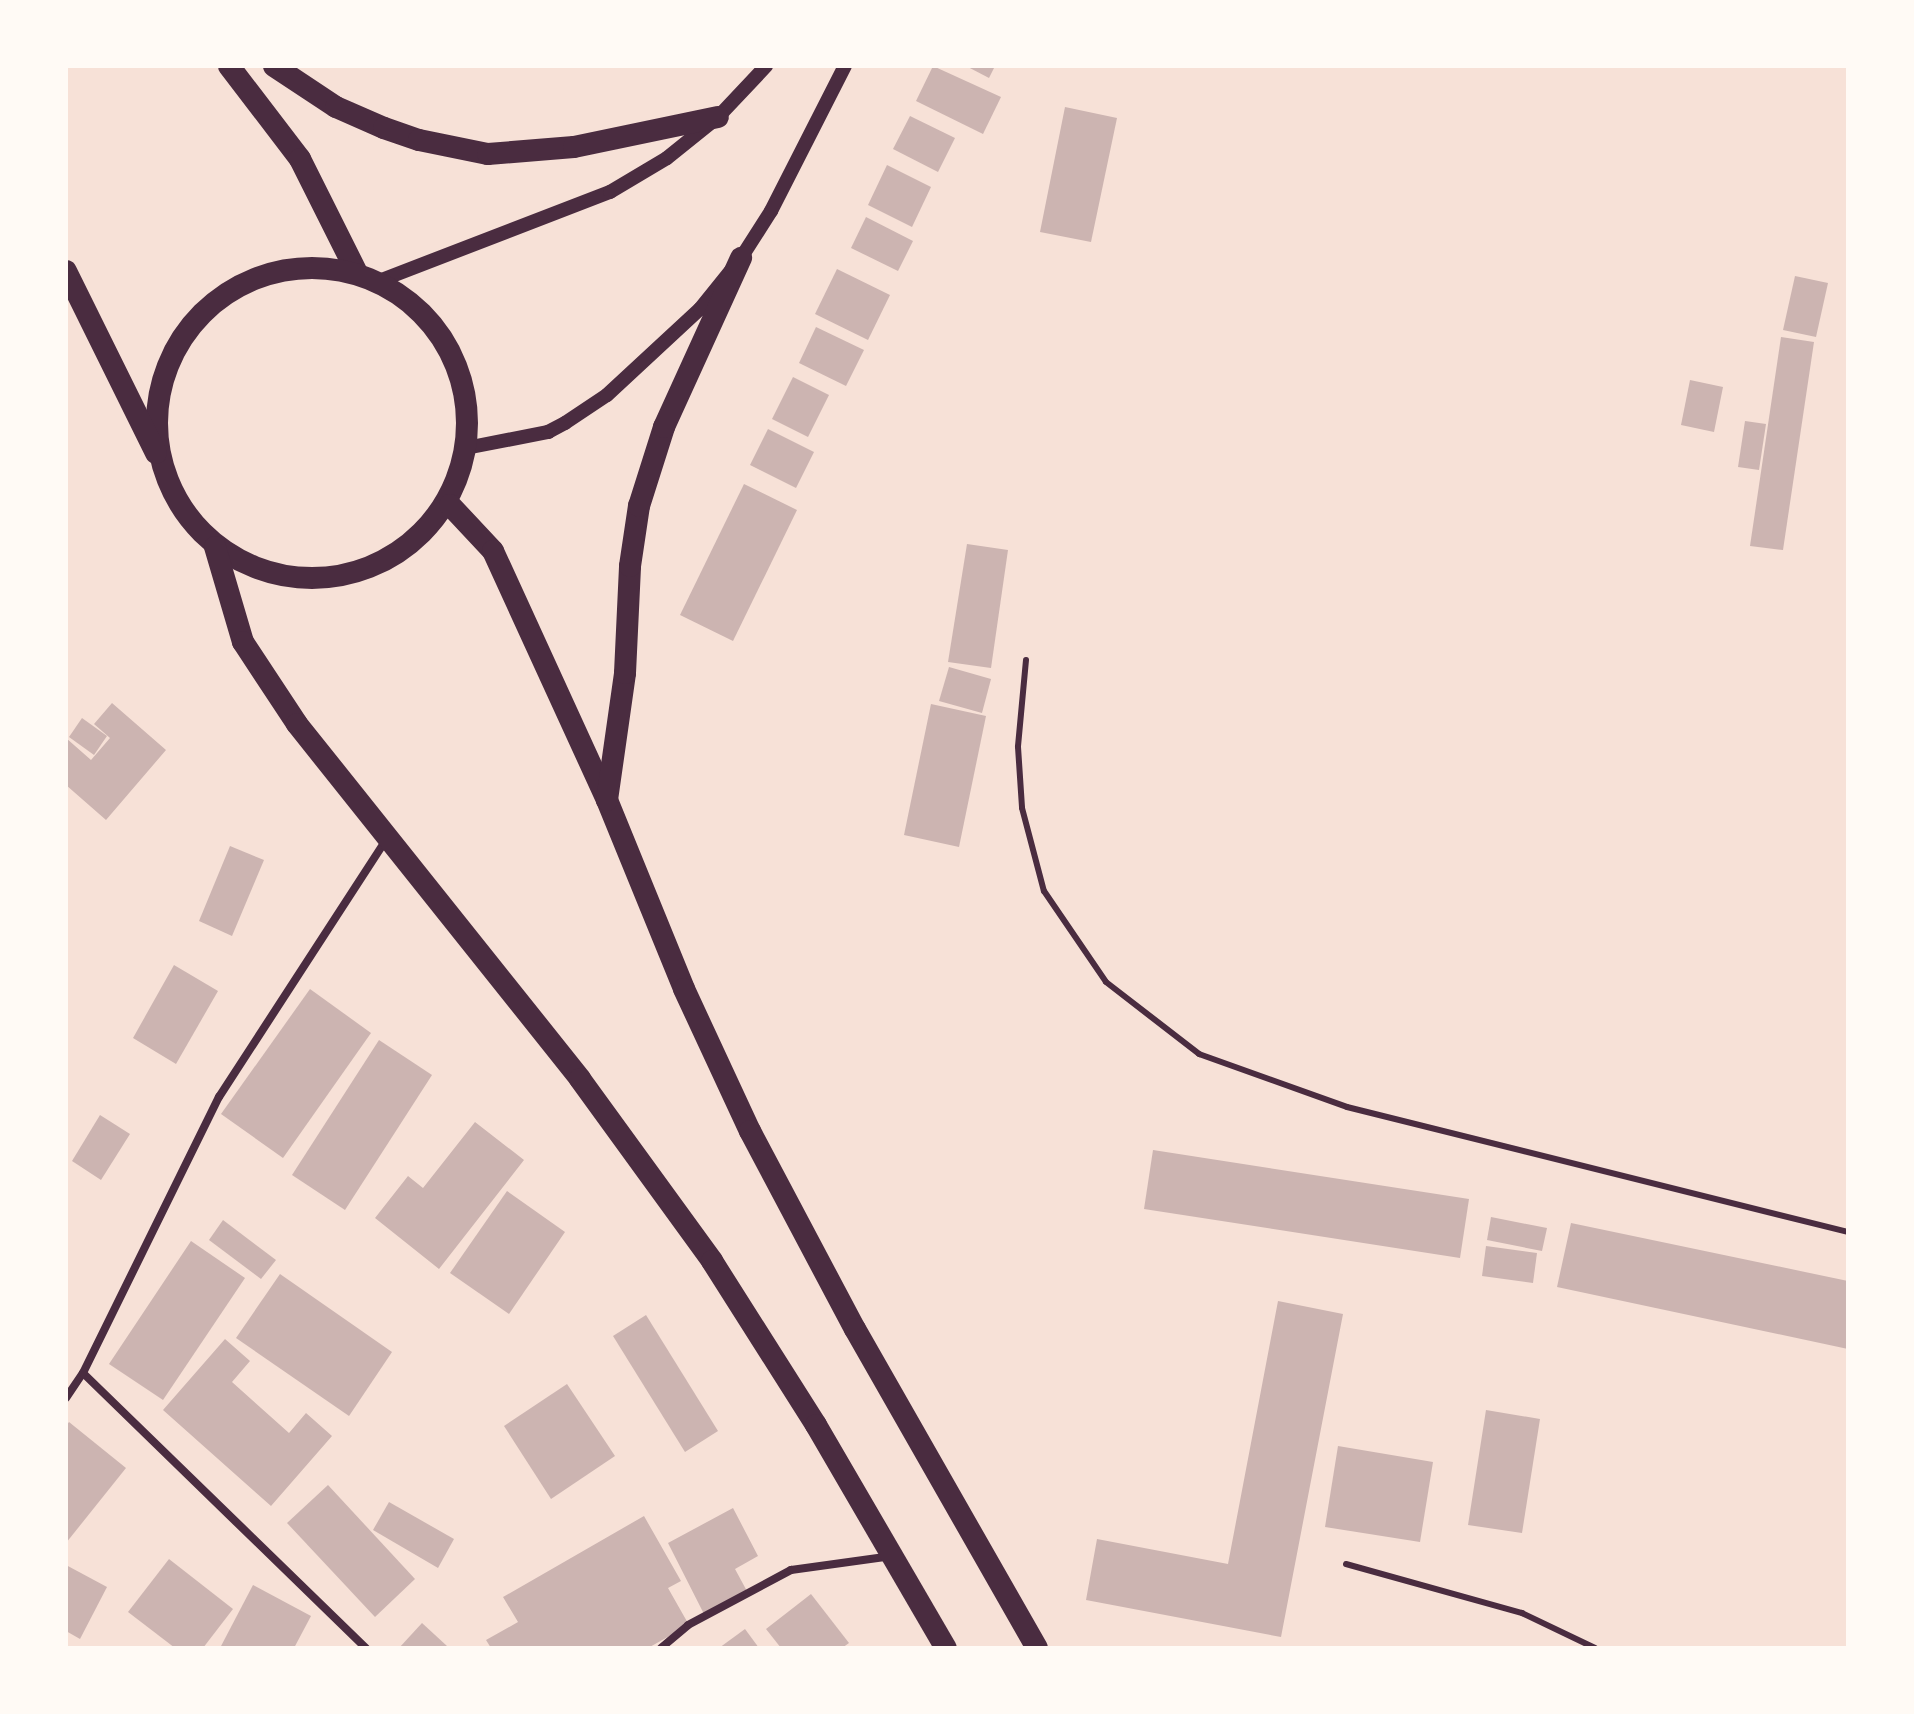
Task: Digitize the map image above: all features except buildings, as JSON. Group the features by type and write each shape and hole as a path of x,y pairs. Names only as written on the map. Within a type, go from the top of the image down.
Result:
{"highway":[{"path":"229,66 300,159 357,273"},
{"path":"274,66 336,107 384,128 419,140 488,154 574,147 718,117"},
{"path":"607,800 625,673 630,566 639,506 664,427 741,258"},
{"path":"66,271 182,510 215,547 260,571 310,580 360,572 405,549 450,505 466,448 466,397 450,350 420,309 379,281 357,273 303,266 249,279 203,310 171,355 157,408 161,463"},
{"path":"450,505 493,551 607,800 684,989 750,1131 855,1329 1037,1648"},
{"path":"215,547 243,642 297,724 580,1079 712,1261 816,1425 946,1648"}],"street":[{"path":"379,281 610,192 667,158 718,117 766,66"},
{"path":"466,448 548,432 607,395 700,309 741,258 792,173 845,66"},
{"path":"66,1398 83,1373 219,1097 387,838"},
{"path":"83,1373 366,1648"},
{"path":"661,1648 688,1625 791,1570 892,1556"}],"lane":[{"path":"1026,660 1018,747 1022,808 1044,891 1106,982 1199,1054 1347,1107 1848,1232"},
{"path":"1346,1564 1522,1613 1595,1648"}]}
